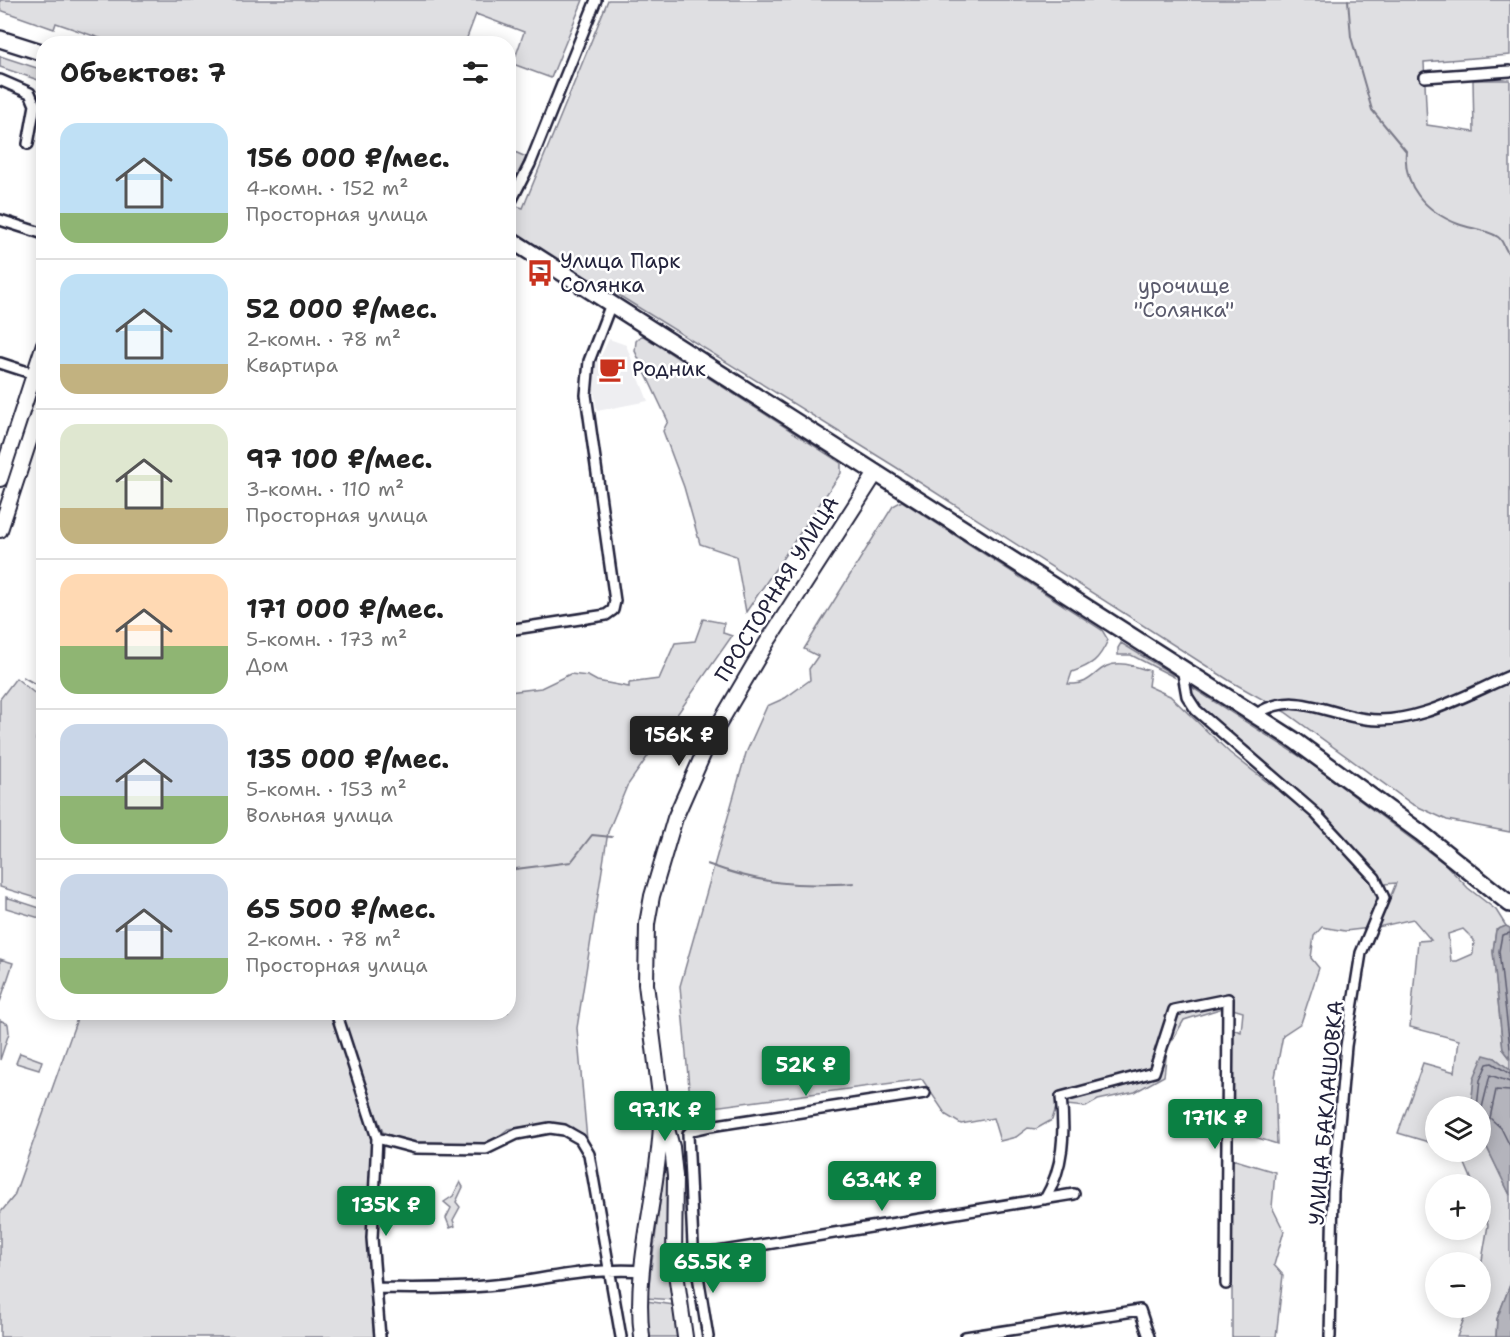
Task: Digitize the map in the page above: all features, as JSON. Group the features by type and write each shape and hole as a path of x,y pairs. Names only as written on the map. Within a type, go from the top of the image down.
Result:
{"main road":[{"path":"0,39 36,50"},
{"path":"516,249 614,306 1256,715 1385,806 1510,904"},
{"path":"0,479 36,368"},
{"path":"0,530 36,422"},
{"name":"ПРОСТОРНАЯ УЛИЦА","path":"685,1337 674,1258 676,1200 674,1164 662,1111 646,984 646,954 652,896 675,818 688,784 728,706 876,473"},
{"name":"ПРОСТОРНАЯ УЛИЦА","path":"642,1337 640,1308 643,1271 658,1166 662,1111"},
{"path":"658,1166 665,1158 674,1164"}],"street":[{"path":"516,191 530,164 596,0"},
{"path":"1425,77 1510,71"},
{"path":"0,80 30,93 35,105 28,144"},
{"path":"0,220 36,231"},
{"path":"516,629 606,615 613,610 615,601 586,395 589,361 614,306"},
{"path":"0,363 34,374"},
{"name":"УЛИЦА БАКЛАШОВКА","path":"1182,668 1187,696 1196,710 1315,813 1375,878 1384,898 1361,953 1346,1046 1333,1191 1330,1337"},
{"path":"1256,715 1278,703 1292,702 1350,717 1387,720 1437,706 1510,676"},
{"path":"1046,1199 1055,1182 1061,1158 1064,1128 1061,1097 1154,1072 1174,1010 1228,999 1230,1017 1226,1284"},
{"path":"339,1020 377,1137 372,1238 380,1337"},
{"path":"708,1337 694,1255 688,1134 692,1130 925,1093"},
{"path":"377,1137 415,1148 486,1149 517,1134 550,1128 564,1130 580,1139 589,1154 621,1337"},
{"path":"674,1258 1074,1194"},
{"path":"376,1288 428,1289 503,1284 608,1270 643,1271"},
{"path":"965,1337 1140,1310 1149,1337"}],"shaded area":[{"path":"609,339 626,345 648,401 597,411 591,369 594,358 601,356"}],"green space":[{"path":"0,0 583,0 551,78 516,65 516,55 524,32 476,14 468,36 94,36 56,23 54,29 0,10"},
{"name":"урочище \"Солянка\"","path":"608,0 1510,0 1510,55 1424,62 1427,125 1474,132 1473,80 1510,80 1510,832 1447,820 1412,804 1285,712 1230,681 894,466 620,296 551,258 516,233 517,206 523,208"},
{"path":"0,56 36,68 36,79 0,67"},
{"path":"516,153 526,157 516,181"},
{"path":"642,335 841,463 841,473 746,612 736,556 700,544 684,487 663,431 668,421 635,351 636,341"},
{"path":"902,501 1102,630 1108,640 1098,657 1085,667 1072,672 1068,684 1082,683 1112,664 1129,665 1150,671 1148,686 1170,696 1230,753 1310,815 1373,884 1379,904 1370,928 1345,931 1322,927 1314,936 1311,958 1319,968 1301,1023 1283,1035 1275,1077 1277,1144 1232,1130 1232,1081 1229,1075 1232,1029 1241,1032 1243,1012 1226,1007 1184,1020 1167,1049 1164,1076 1135,1092 1098,1100 1086,1107 1057,1104 1052,1120 1036,1129 1028,1128 1016,1137 1000,1141 993,1118 961,1124 946,1115 922,1079 691,1110 680,986 746,753 767,706 785,698 810,680 809,669 818,656 804,649 893,506"},
{"path":"703,619 724,623 723,633 732,636 627,786 608,832 577,1028 587,1140 572,1127 550,1123 508,1129 489,1144 476,1145 408,1143 383,1132 360,1075 343,1020 516,1020 516,691 541,688 570,674 588,676 597,681 629,687 629,683 659,679 675,643 695,641"},
{"path":"1121,643 1174,677 1131,655 1118,655"},
{"path":"16,678 36,694 36,898 0,887 0,699"},
{"path":"1190,686 1307,761 1445,864 1468,888 1496,910 1506,926 1496,930 1493,951 1503,1049 1510,1058 1510,1070 1495,1058 1474,1078 1472,1096 1425,1096 1425,1141 1398,1133 1423,1063 1455,1072 1459,1040 1410,1027 1418,941 1431,940 1413,919 1378,927 1396,883 1384,884 1365,861 1197,707","holes":["1463,929 1474,940 1473,954 1457,961 1451,961 1448,934"]},
{"path":"6,897 36,907 36,917 6,908"},
{"path":"0,959 13,963 0,1002"},
{"path":"0,1020 8,1024 9,1033 0,1060"},
{"path":"77,1020 333,1020 371,1134 373,1149 368,1238 374,1337 0,1337 0,1213 14,1196"},
{"path":"20,1053 42,1061 39,1070 16,1063"},
{"path":"1491,1156 1510,1195 1510,1285 1497,1319 1496,1337 1457,1337 1464,1318 1491,1318 1491,1252 1483,1252 1485,1240 1491,1240 1491,1174 1469,1174 1464,1162 1491,1162"},
{"path":"1232,1159 1275,1172 1272,1207 1284,1231 1274,1265 1283,1275 1276,1337 1232,1337"},
{"path":"667,1170 669,1269 673,1300 647,1298 664,1172"},
{"path":"460,1182 463,1187 456,1202 460,1207 453,1220 455,1226 450,1228 446,1218 451,1208 444,1202 453,1196"},
{"path":"646,1301 674,1305 679,1337 648,1337"}],"water":[{"path":"1506,926 1510,928 1510,1058 1503,1049 1493,951 1496,930"},
{"path":"1484,1055 1495,1058 1510,1070 1510,1195 1491,1156 1491,1096 1472,1096 1474,1078"},
{"path":"1510,1285 1510,1337 1496,1337 1497,1319"}],"waterway":[{"path":"1348,0 1351,37 1372,110 1406,151 1408,175 1418,196 1446,219 1498,237 1510,255"},
{"path":"23,677 36,684"},
{"path":"516,869 571,862 592,835 612,837"},
{"path":"707,864 762,880 814,885 854,883"}],"place":[{"name":"Улица Парк Солянка","path":"540,273"},
{"name":"Родник","path":"612,369"}]}
